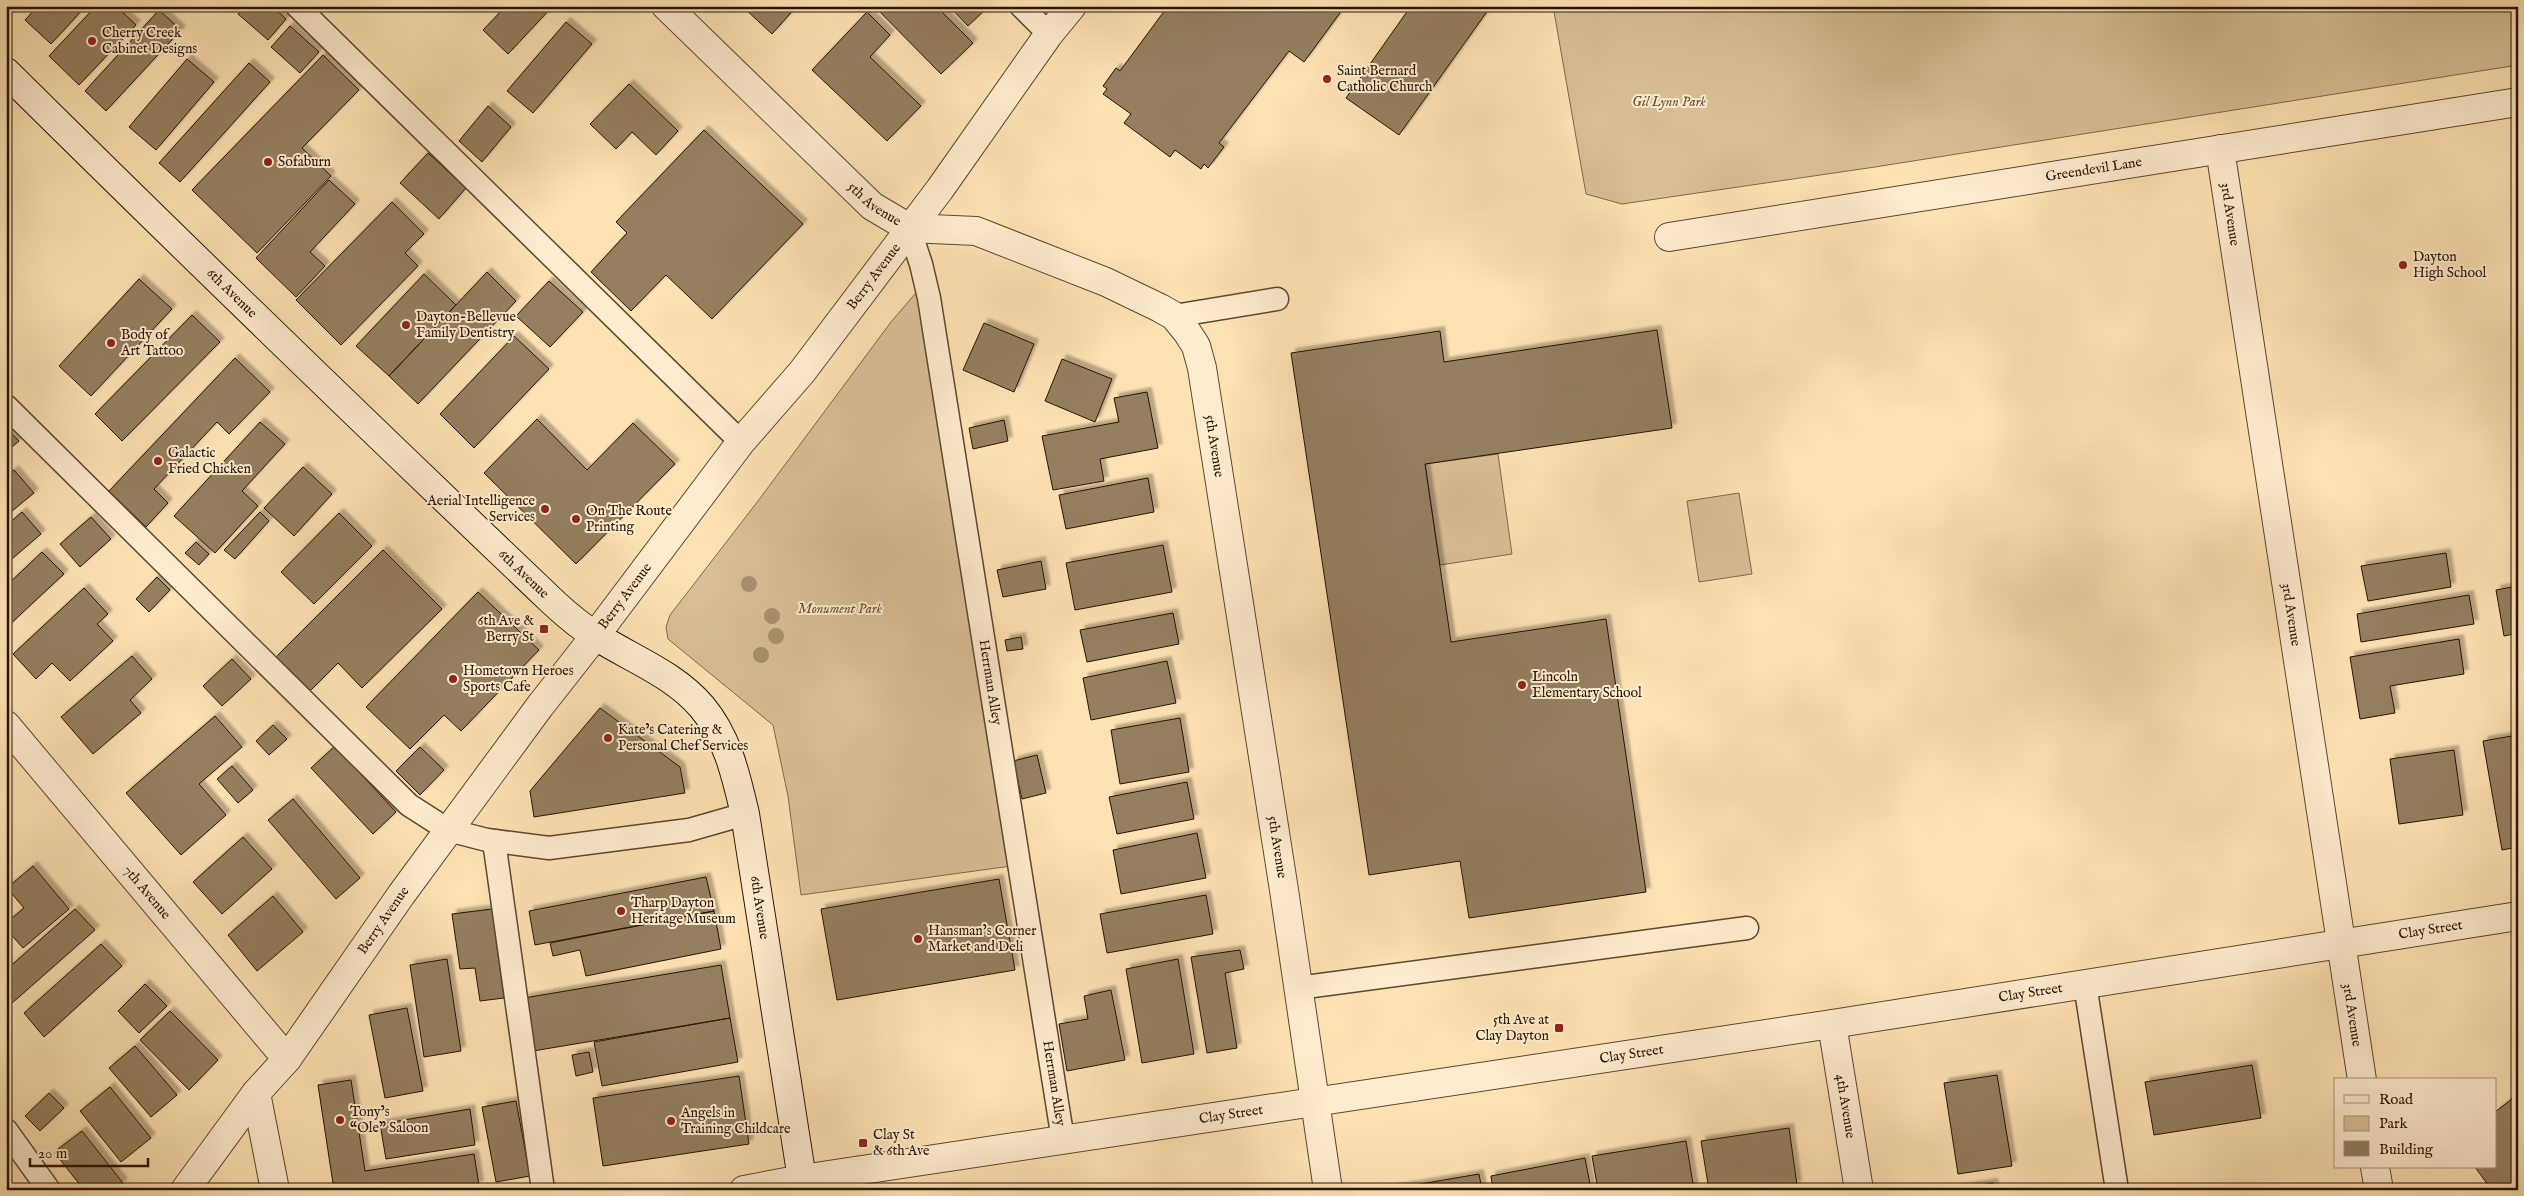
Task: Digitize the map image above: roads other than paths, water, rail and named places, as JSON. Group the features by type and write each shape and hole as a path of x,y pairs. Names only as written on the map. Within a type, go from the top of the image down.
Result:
{"street":[{"name":"5th Avenue","path":"666,6 872,206 909,228 976,231 1106,282 1174,316 1196,346 1202,368 1328,1190"},
{"name":"Berry Avenue","path":"185,1190 256,1093 287,1059 448,830 540,706 741,442 802,372 940,188 1049,34 1072,6"},
{"name":"6th Avenue","path":"6,72 425,480 565,613 595,636 682,687 702,707 720,733 736,773 746,814 803,1184"},
{"name":"Greendevil Lane","path":"1669,238 2518,102"},
{"name":"3rd Avenue","path":"2220,149 2362,1078"},
{"name":"7th Avenue","path":"6,725 287,1059"},
{"name":"Clay Street","path":"744,1190 803,1184 1063,1140 1832,1024 2518,916"},
{"name":"4th Avenue","path":"1832,1024 1859,1190"},
{"path":"256,1093 275,1190"},
{"path":"2375,1168 2379,1190"}],"lane":[{"path":"297,6 741,442"},
{"path":"1021,6 1049,34"},
{"name":"Herrman Alley","path":"909,228 921,264 929,298 1063,1140"},
{"path":"1174,316 1277,299"},
{"path":"6,406 409,805 448,830 494,841 549,848 689,830 746,814"},
{"path":"494,841 543,1190"},
{"path":"1298,988 1747,928"},
{"path":"2085,984 2117,1190"},
{"path":"6,1130 49,1190"}],"place":[{"name":"Cherry Creek Cabinet Designs","path":"92,41"},
{"name":"Saint Bernard Catholic Church","path":"1327,79"},
{"name":"Sofaburn","path":"268,162"},
{"name":"Dayton High School","path":"2403,265"},
{"name":"Dayton-Bellevue Family Dentistry","path":"406,325"},
{"name":"Body of Art Tattoo","path":"111,343"},
{"name":"Galactic Fried Chicken","path":"158,461"},
{"name":"Aerial Intelligence Services","path":"545,509"},
{"name":"On The Route Printing","path":"576,519"},
{"name":"6th Ave & Berry St","path":"544,629"},
{"name":"Hometown Heroes Sports Cafe","path":"453,679"},
{"name":"Lincoln Elementary School","path":"1522,685"},
{"name":"Kate’s Catering & Personal Chef Services","path":"608,738"},
{"name":"Tharp Dayton Heritage Museum","path":"621,911"},
{"name":"Hansman’s Corner Market and Deli","path":"918,939"},
{"name":"5th Ave at Clay Dayton","path":"1559,1028"},
{"name":"Tony’s “Ole” Saloon","path":"340,1120"},
{"name":"Angels in Training Childcare","path":"671,1121"},
{"name":"Clay St & 6th Ave","path":"863,1143"}],"park label":[{"name":"Gil Lynn Park","path":"1669,102"},
{"name":"Monument Park","path":"840,609"}]}
